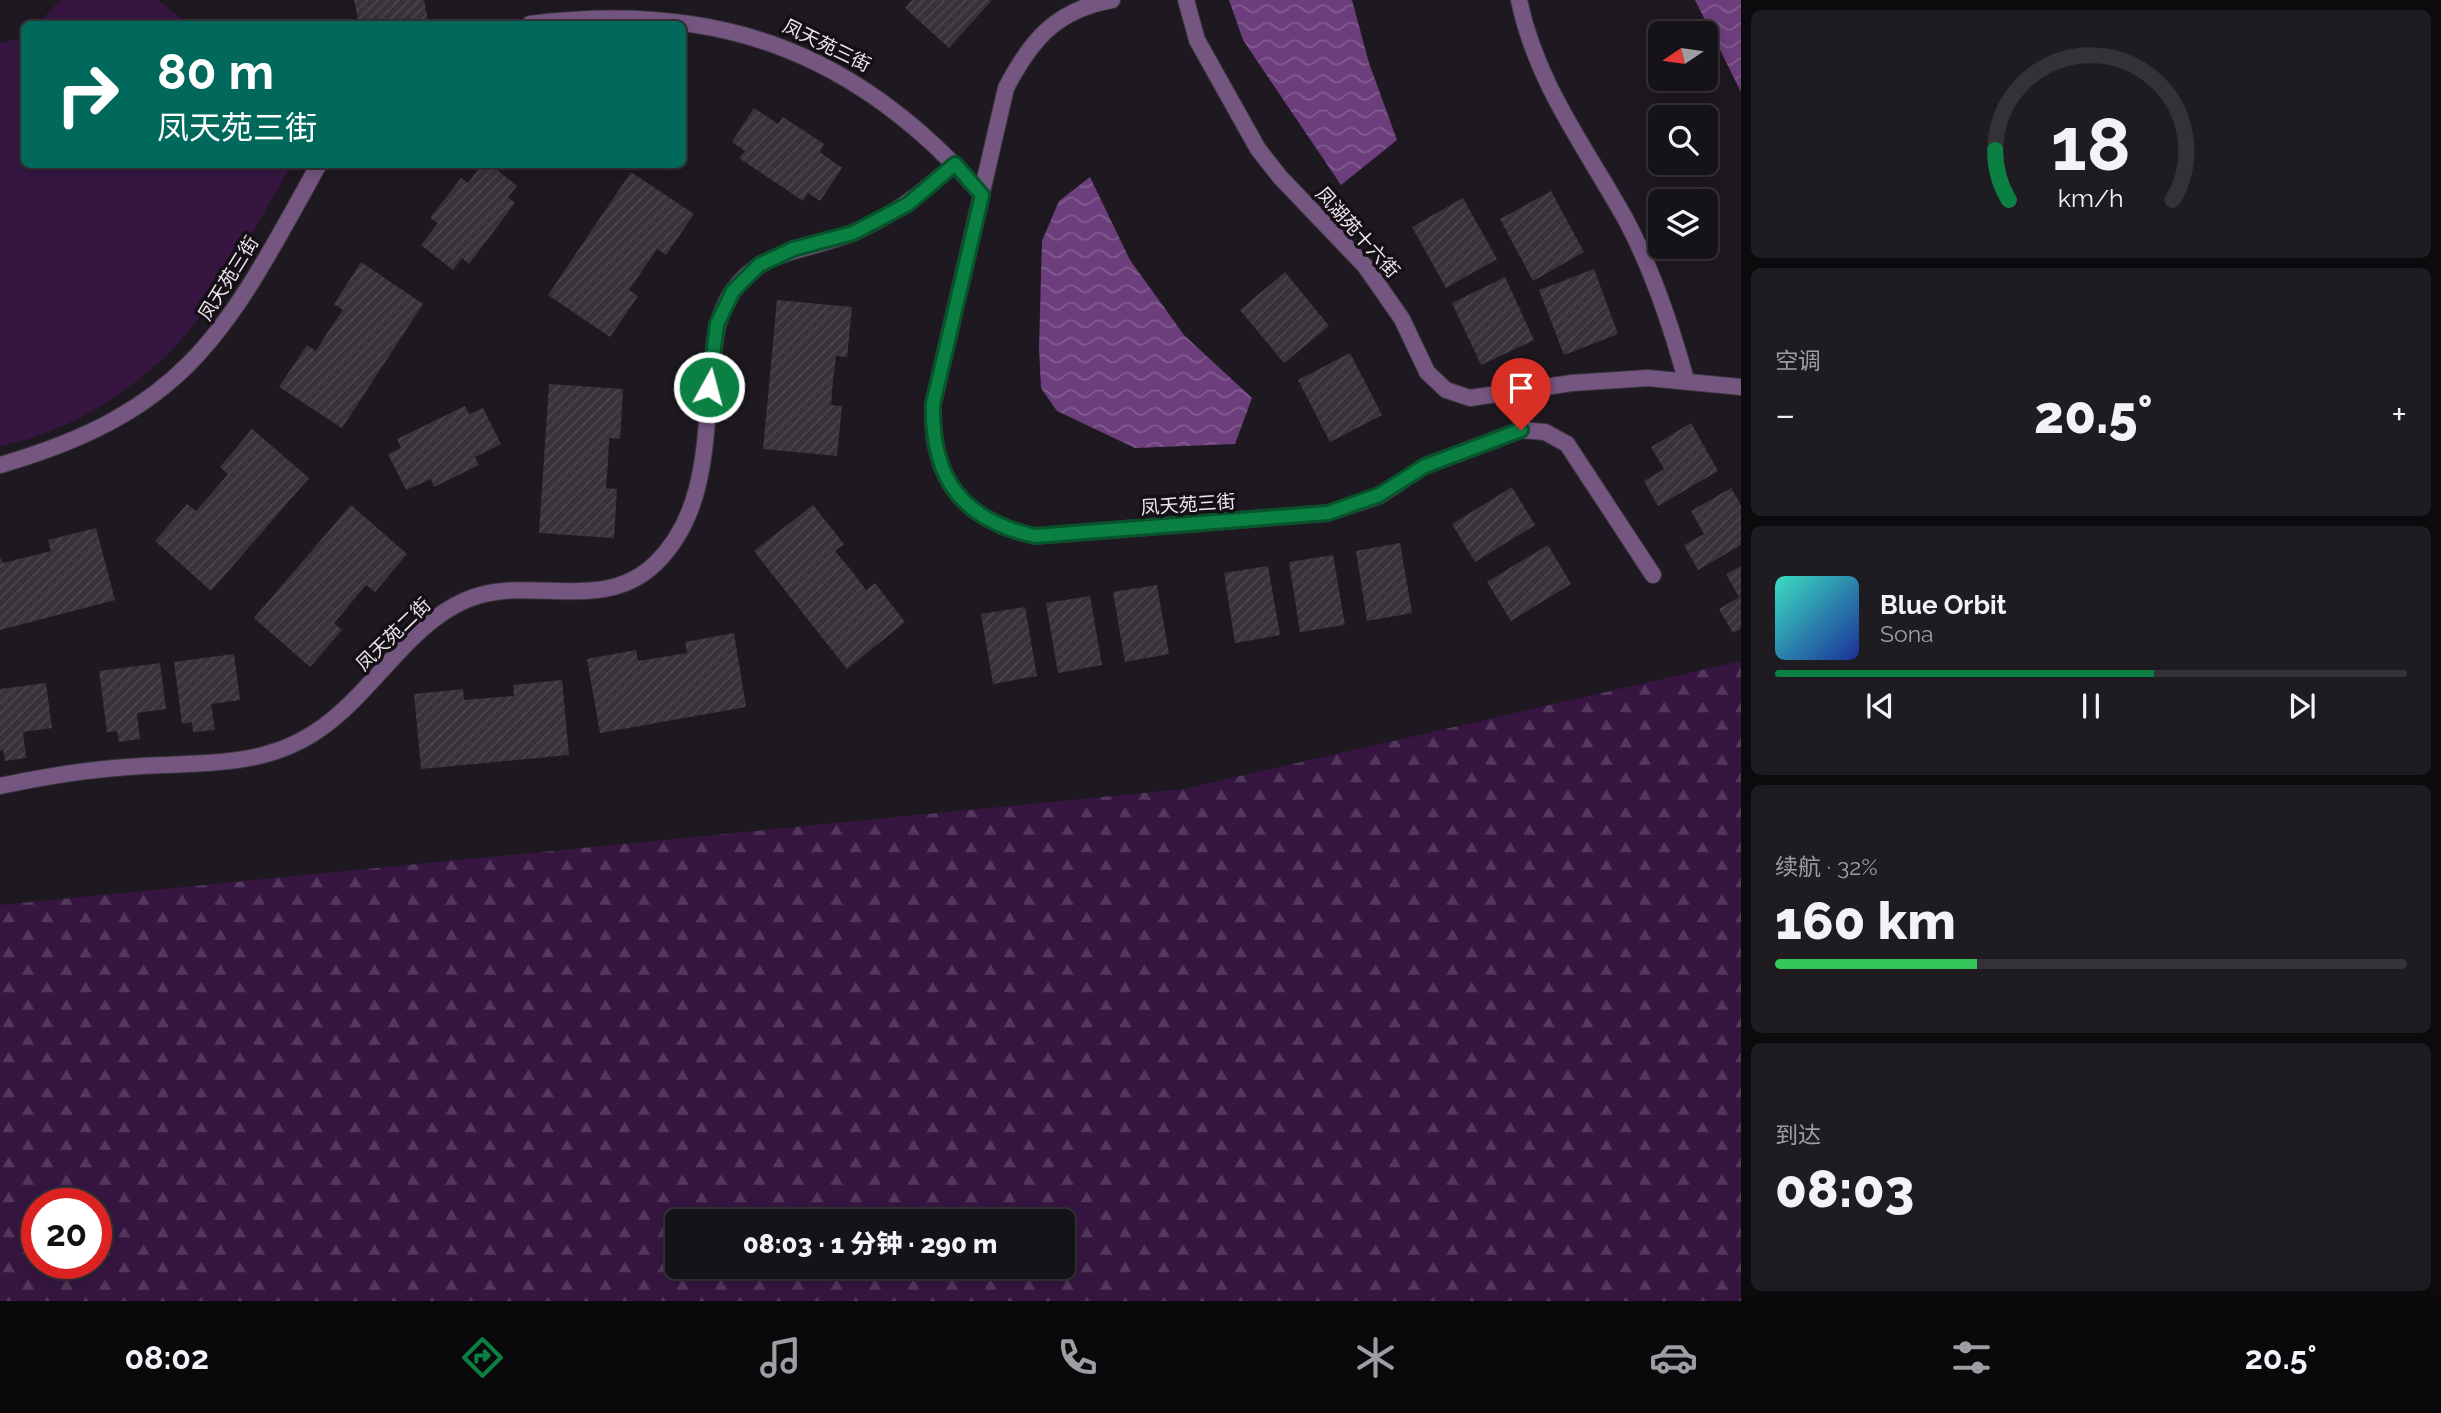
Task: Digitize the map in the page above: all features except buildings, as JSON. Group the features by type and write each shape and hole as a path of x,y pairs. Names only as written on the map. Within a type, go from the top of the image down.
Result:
{"lane":[{"name":"凤天苑三街","path":"1112,0 1089,4 1053,23 1025,52 1006,88 933,404 932,435 939,465 955,492 977,514 1004,529 1035,536 1328,513 1379,495 1425,466 1521,430 1545,432 1566,444 1653,575"},
{"name":"凤湖苑十六街","path":"1186,0 1196,40 1258,149 1296,195 1365,266 1402,319 1427,372 1446,390 1470,398 1597,380 1686,380 1741,387"},
{"path":"1519,0 1547,83 1646,260 1669,320 1686,380"},
{"name":"凤天苑三街","path":"550,21 621,15 673,18 724,26 773,41 821,61 866,87 907,117 982,195"},
{"name":"凤天苑二街","path":"0,786 126,767 211,763 258,757 301,741 341,716 437,616 468,599 502,591 582,593 620,586 653,566 679,538 695,503 717,324 733,291 759,265 793,249 853,233 908,204 955,164"},
{"name":"凤天苑三街","path":"0,465 69,444 98,430 159,392 189,366 216,337 239,305 317,168"}],"green space":[{"path":"61,0 157,0 186,21 40,21"},
{"path":"21,38 21,168 290,168 201,315 161,360 138,380 86,415 29,439 0,446 0,43"},
{"path":"1741,661 1741,1301 0,1301 0,905 1184,789"}],"water":[{"path":"1229,0 1352,0 1369,63 1397,140 1341,185 1243,40"},
{"path":"1695,0 1741,0 1741,92 1718,46 1718,21 1706,21"},
{"path":"1090,177 1130,260 1184,335 1252,398 1235,444 1135,448 1057,411 1041,388 1039,348 1042,241 1059,201"}],"route":[{"path":"709,387 717,324 733,291 759,265 793,249 853,233 908,204 955,164 982,195 933,404 932,435 939,465 955,492 977,514 1004,529 1035,536 1066,535 1328,513 1379,495 1425,466 1521,430"}]}
